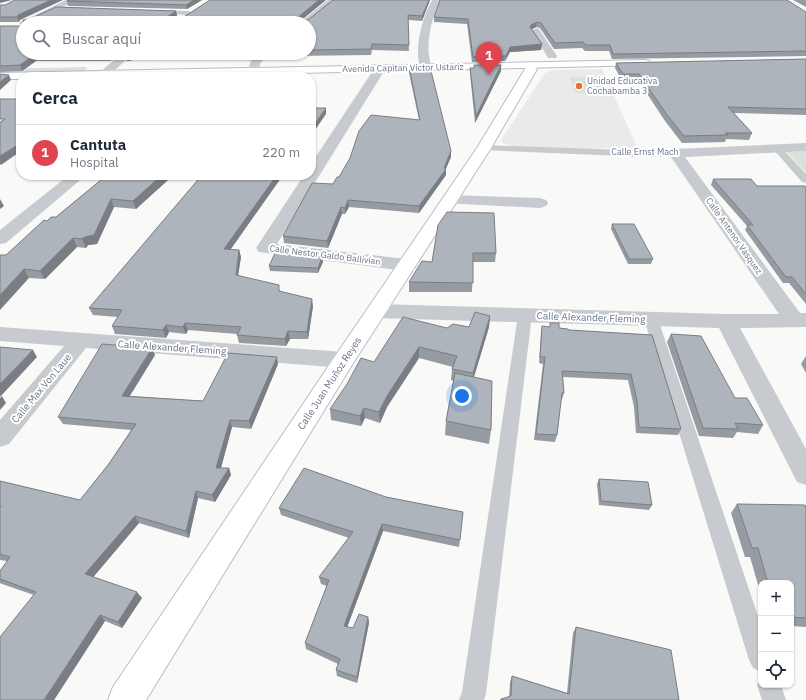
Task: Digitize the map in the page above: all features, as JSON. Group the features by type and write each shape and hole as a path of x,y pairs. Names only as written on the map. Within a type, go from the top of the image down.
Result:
{"main road":[{"name":"Avenida Capitan Víctor Ustariz","path":"215,72 254,66 424,63 552,56 647,54"},
{"name":"Avenida Capitan Víctor Ustariz","path":"0,66 114,64 380,68 424,63 530,66 656,63"},
{"name":"Calle Juan Muñoz Reyes","path":"126,700 344,360 484,148 531,69 530,66"},
{"name":"Avenida Capitan Víctor Ustariz","path":"0,76 16,76"}],"street":[{"path":"313,16 333,0"},
{"path":"424,63 429,15 436,0"},
{"path":"40,16 56,8 72,4"},
{"path":"185,16 192,12"},
{"path":"536,32 552,56"},
{"path":"106,72 119,60"},
{"path":"254,66 260,60"},
{"name":"Calle Nestor Galdo Ballivían","path":"316,168 380,68"},
{"name":"Calle Ernst Mach","path":"624,153 675,153 806,147"},
{"name":"Calle Antenor Vasquez","path":"675,153 800,320"},
{"path":"0,239 72,180"},
{"name":"Calle Nestor Galdo Ballivían","path":"308,180 265,248 406,265"},
{"path":"450,200 540,203"},
{"name":"Calle Alexander Fleming","path":"376,311 726,321 800,320"},
{"path":"726,321 806,474"},
{"name":"Calle Alexander Fleming","path":"0,334 344,360"},
{"name":"Calle Max Von Laue","path":"0,437 81,340"}],"lane":[{"path":"150,12 192,12"},
{"name":"Calle Ernst Mach","path":"484,148 624,153"},
{"path":"778,148 806,180"},
{"path":"471,700 475,686 525,315"},
{"path":"651,319 758,652"},
{"path":"770,688 774,700"}],"shaded area":[{"path":"85,67 87,69 80,72 0,73 0,69"},
{"path":"602,69 637,147 584,149 512,146 503,143 501,140 545,73 554,70"},
{"path":"570,77 601,78 608,95 575,93"},
{"path":"806,151 806,173 787,152"}],"building":[{"path":"15,0 51,0 16,17 0,17 0,5 5,5"},
{"path":"194,0 186,5 67,1"},
{"path":"210,0 319,0 299,16 185,16"},
{"path":"333,0 429,0 422,16 408,15 409,45 372,44 371,49 316,50 316,16 313,16"},
{"path":"440,0 787,0 806,12 806,51 613,54 610,45 586,45 583,42 555,43 541,23 537,22 530,27 542,44 510,47 506,56 473,57 468,19 434,17"},
{"path":"56,7 176,11 168,16 36,16"},
{"path":"0,26 16,26 16,60 27,60 20,65 0,66"},
{"path":"806,59 806,109 728,107 752,133 684,136 667,115 639,74 623,74 616,63"},
{"path":"474,65 501,65 476,116 470,68 474,68"},
{"path":"409,67 430,67 451,151 444,168 446,169 419,206 348,200 345,208 341,207 327,241 283,236 312,183 333,184 337,177 339,177 350,158 359,131 371,115 420,120"},
{"path":"0,74 9,75 0,82"},
{"path":"0,99 16,99 16,146 0,156 0,122 5,119 0,119"},
{"path":"316,108 326,108 316,122"},
{"path":"713,179 751,179 757,186 806,187 806,294 792,277 786,277 747,225 753,225"},
{"path":"101,180 156,180 133,201 111,199 94,235 82,239 73,238 40,271 24,269 0,295 0,255 6,255 44,220 47,221 51,217 56,217"},
{"path":"198,180 273,180 224,249 239,250 236,275 279,285 279,291 312,299 307,332 288,331 285,339 237,335 241,327 185,323 183,327 166,325 163,330 112,326 122,310 89,308"},
{"path":"447,212 494,213 496,253 473,253 473,283 409,282 422,261 432,262 438,225"},
{"path":"612,224 634,224 653,259 629,259"},
{"path":"276,251 322,257 318,268 269,266"},
{"path":"475,312 490,316 473,373 452,369 457,356 419,347 387,396 379,412 364,408 360,416 330,409 347,384 361,358 374,362 403,317 447,328 453,324 469,327"},
{"path":"550,323 559,323 559,328 569,330 652,335 681,429 639,427 637,401 631,374 562,371 564,393 562,393 557,435 536,434 545,357 540,357 542,326 550,327"},
{"path":"671,334 701,336 735,398 747,398 763,425 735,423 738,429 703,428"},
{"path":"102,344 152,348 122,396 203,401 228,353 277,357 249,421 230,420 216,468 229,468 212,495 196,491 186,531 135,516 85,574 137,592 118,622 100,615 44,700 0,700 0,637 36,592 0,579 0,571 10,557 0,554 0,481 80,500 108,465 136,424 58,417"},
{"path":"0,347 33,350 0,384"},
{"path":"455,373 492,381 491,430 446,421"},
{"path":"304,468 386,497 463,512 460,540 382,524 344,626 353,628 359,614 368,617 357,677 336,670 340,659 305,643 329,580 319,577 353,532 279,508"},
{"path":"599,479 648,482 652,505 601,501"},
{"path":"737,504 805,505 806,618 794,617 794,580 767,580 758,548 752,548"},
{"path":"576,627 671,650 679,700 501,700 511,696 512,676 569,694"}],"place":[{"name":"Cantuta","path":"489,75"},
{"name":"Unidad Educativa Cochabamba 3","path":"579,86"}]}
